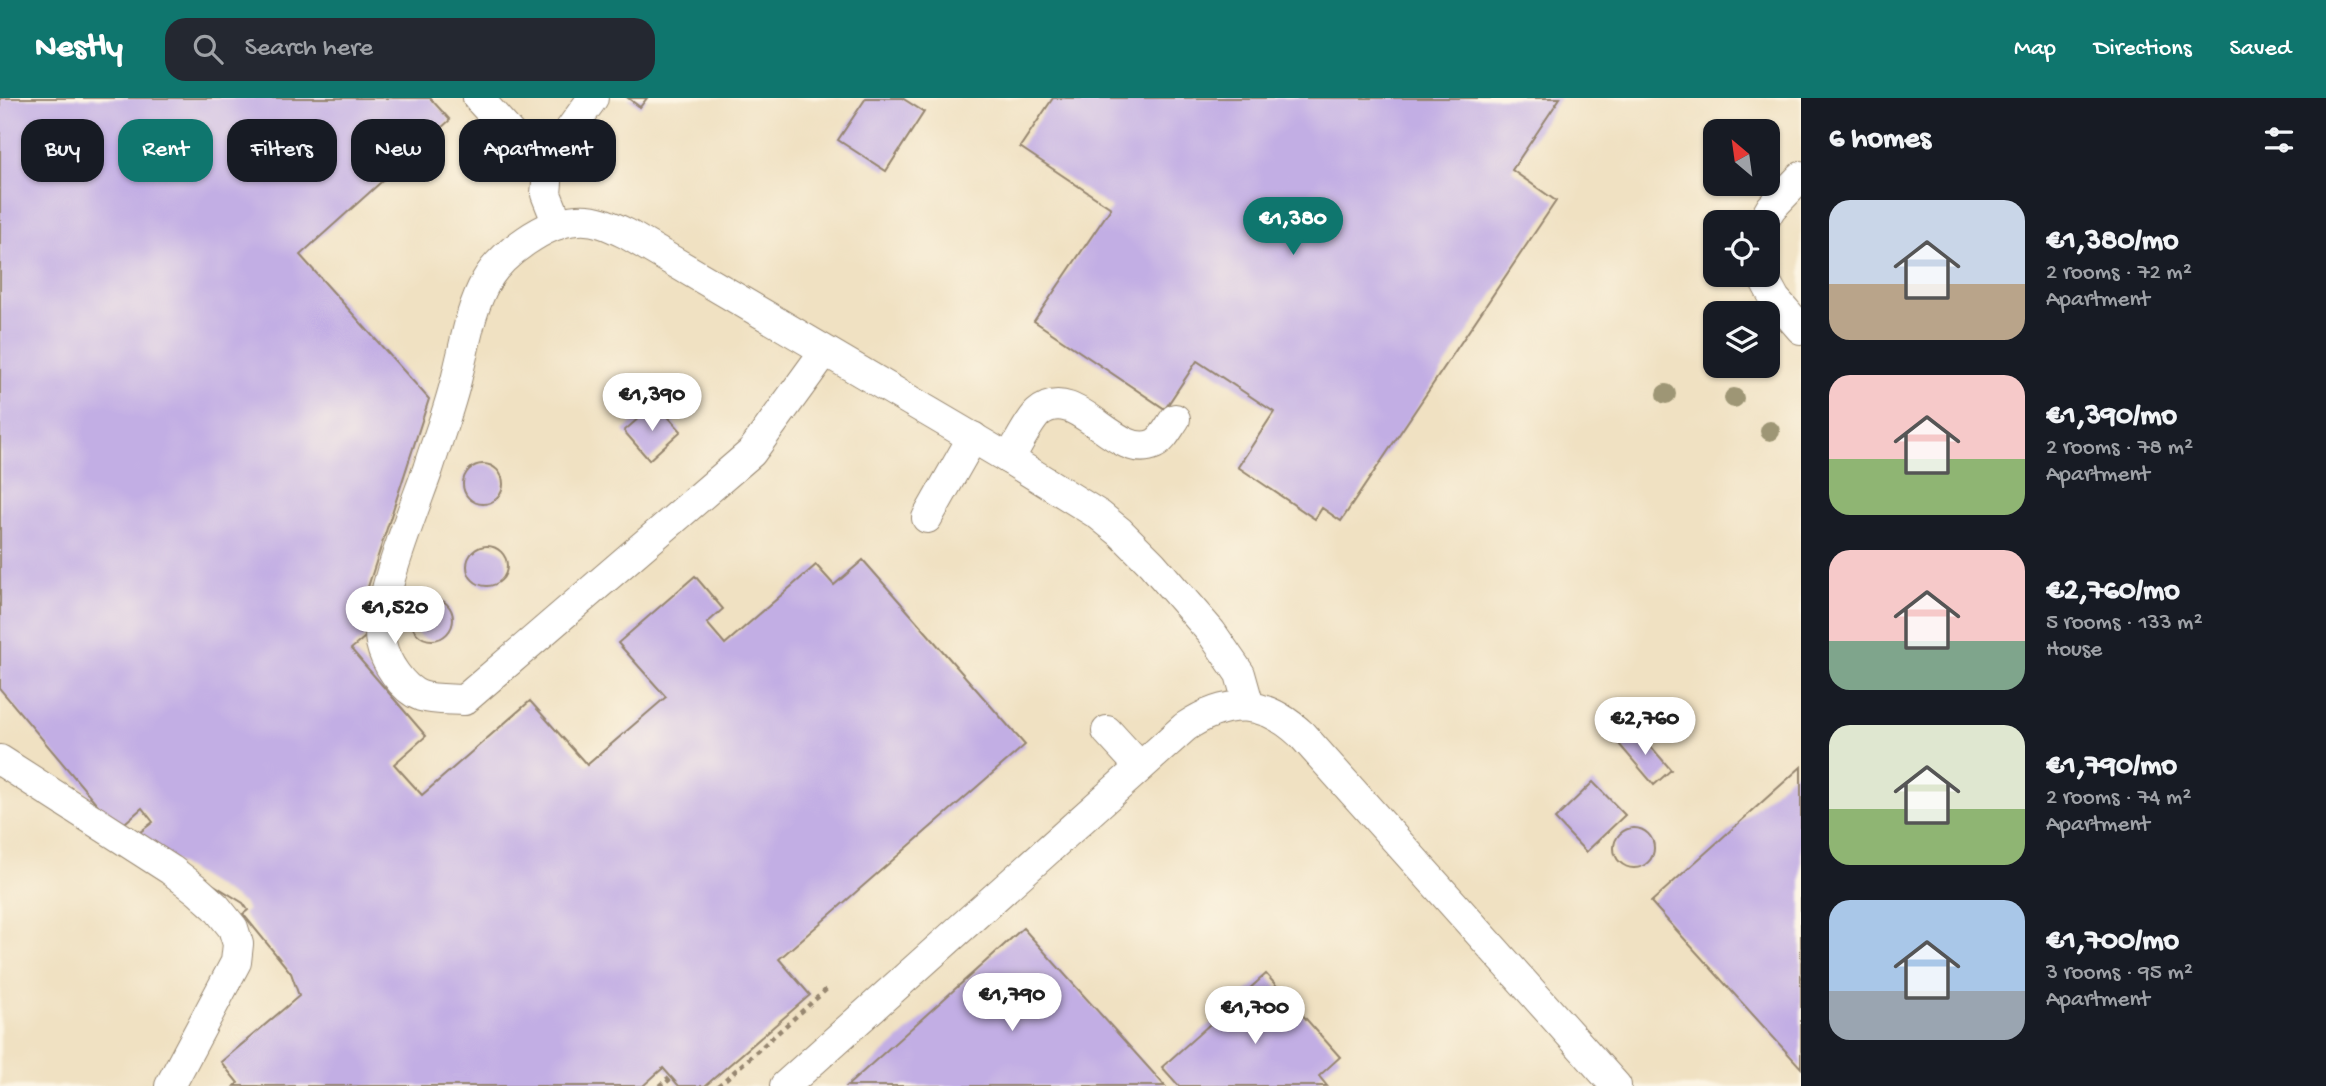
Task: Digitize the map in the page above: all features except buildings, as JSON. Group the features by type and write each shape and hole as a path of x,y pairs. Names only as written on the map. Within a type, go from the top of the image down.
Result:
{"lane":[{"path":"478,98 497,119"},
{"path":"577,119 593,98"},
{"path":"1770,210 1801,177"},
{"path":"547,182 546,194 558,224"},
{"path":"825,351 751,453 464,700 420,696 393,674 380,641 383,601 453,394 469,321 487,278 501,262 538,234 558,224 576,220 611,226 973,437 1099,515 1152,564 1224,649 1240,674 1249,706"},
{"path":"1768,287 1775,299 1801,329"},
{"path":"1009,459 1037,414 1054,405 1068,406 1117,437 1137,446 1154,444 1175,419"},
{"path":"927,518 973,437"},
{"path":"785,1086 1185,727 1222,708 1249,706 1278,715 1302,735 1616,1086"},
{"path":"1107,731 1140,767"},
{"path":"0,760 170,870 216,907 233,928 239,949 236,962 170,1086"}],"path":[{"path":"718,1086 828,988"},
{"path":"659,1086 667,1079 673,1086"}]}
